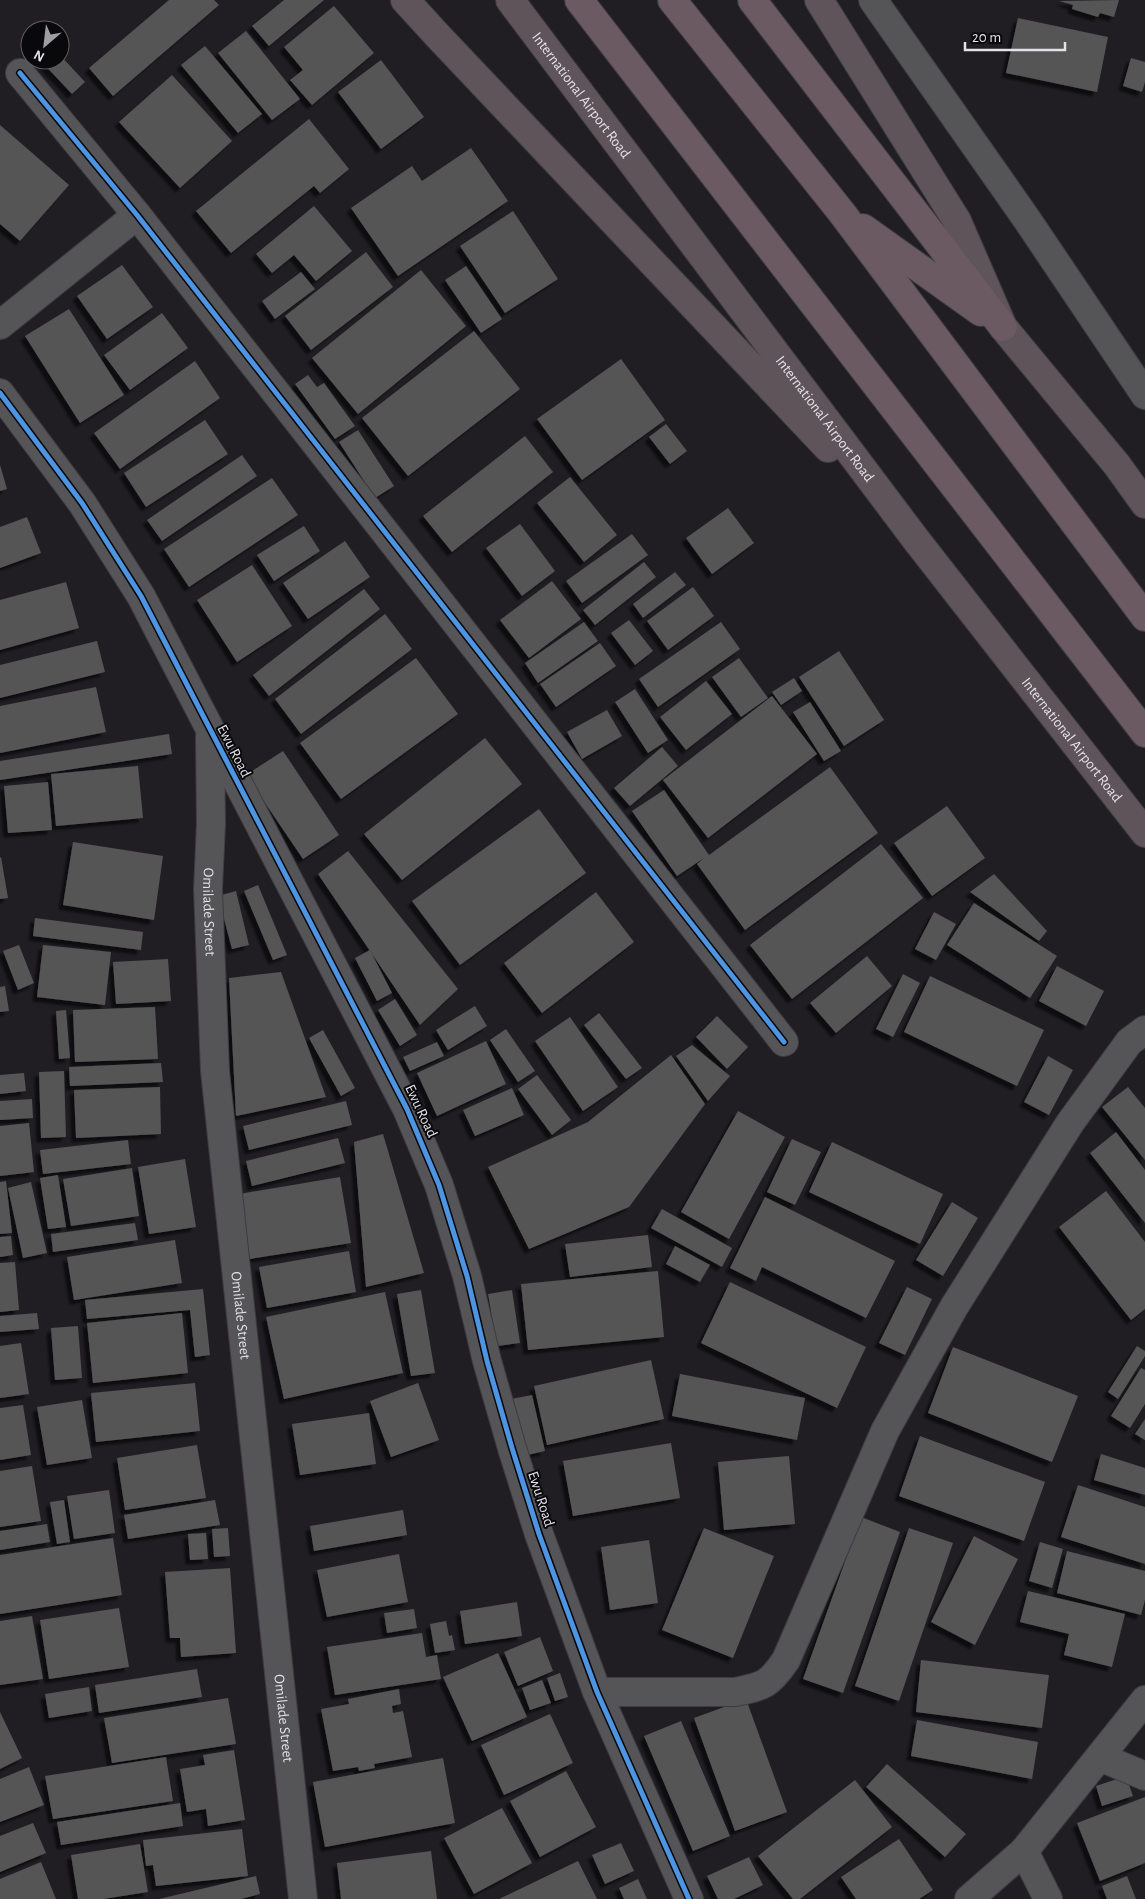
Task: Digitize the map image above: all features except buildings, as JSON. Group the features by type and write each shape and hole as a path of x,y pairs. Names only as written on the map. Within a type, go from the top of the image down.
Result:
{"highway":[{"path":"579,0 1145,733"},
{"path":"672,0 842,213 1145,617"},
{"path":"679,0 699,35"},
{"path":"752,0 1003,327"},
{"path":"842,213 1003,327"}],"main road":[{"path":"405,0 597,206 917,541"},
{"name":"International Airport Road","path":"510,0 917,541 1145,833"},
{"path":"819,0 957,222 1003,327 1117,466 1145,504"}],"street":[{"path":"873,0 1143,386"},
{"path":"20,73 137,214 784,1042"},
{"path":"0,325 137,214"},
{"name":"Ewu Road","path":"0,393 82,503 141,596 408,1109 439,1185 467,1276 487,1361 539,1534 597,1692 689,1899"},
{"name":"Omilade Street","path":"210,731 211,824 208,889 215,1071 303,1899"},
{"path":"597,1692 735,1692 756,1688 773,1678 786,1660 885,1431 954,1307 1070,1123 1129,1042 1145,1030"},
{"path":"969,1899 1024,1851 1145,1700"},
{"path":"1100,1757 1145,1776"},
{"path":"1024,1851 1048,1899"}],"cycle path":[{"path":"20,73 137,215 784,1042"},
{"path":"0,393 82,503 141,596 407,1109 439,1185 467,1276 487,1361 539,1534 597,1692 689,1899"}]}
